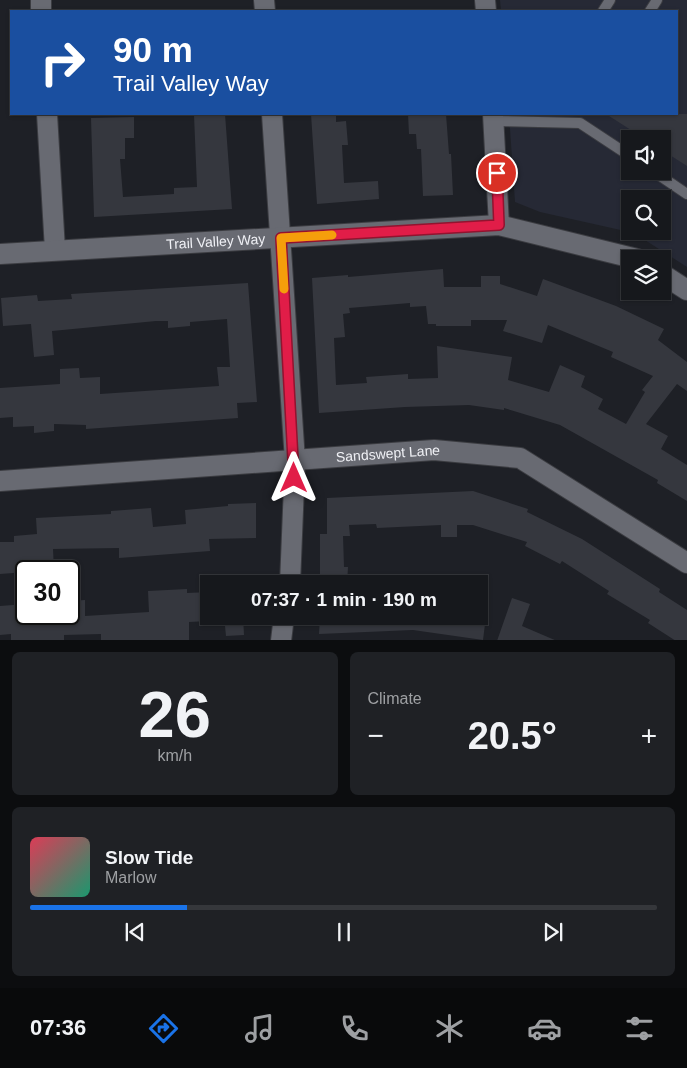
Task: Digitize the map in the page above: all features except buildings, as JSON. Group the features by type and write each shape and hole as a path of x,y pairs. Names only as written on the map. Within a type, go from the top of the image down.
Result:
{"street":[{"path":"47,115 55,250"},
{"path":"272,115 295,461 290,575"},
{"path":"494,118 499,225"},
{"name":"Trail Valley Way","path":"0,254 499,225 621,255"},
{"path":"671,280 687,290"},
{"name":"Sandswept Lane","path":"0,481 434,450 520,458 687,563"},
{"path":"280,640 282,625"}],"lane":[{"path":"580,123 585,115"},
{"path":"494,118 580,123 621,150"},
{"path":"666,180 687,194"}],"shaded area":[{"path":"500,0 687,0 687,267 671,257 671,250 660,250 645,240 671,240 671,190 621,190 621,230 540,212 515,202 509,115 678,115 678,10 501,10"}],"slow traffic":[{"path":"284,289 281,238 332,235"}],"route":[{"path":"294,478 295,461 281,238 499,225 497,173"}]}
